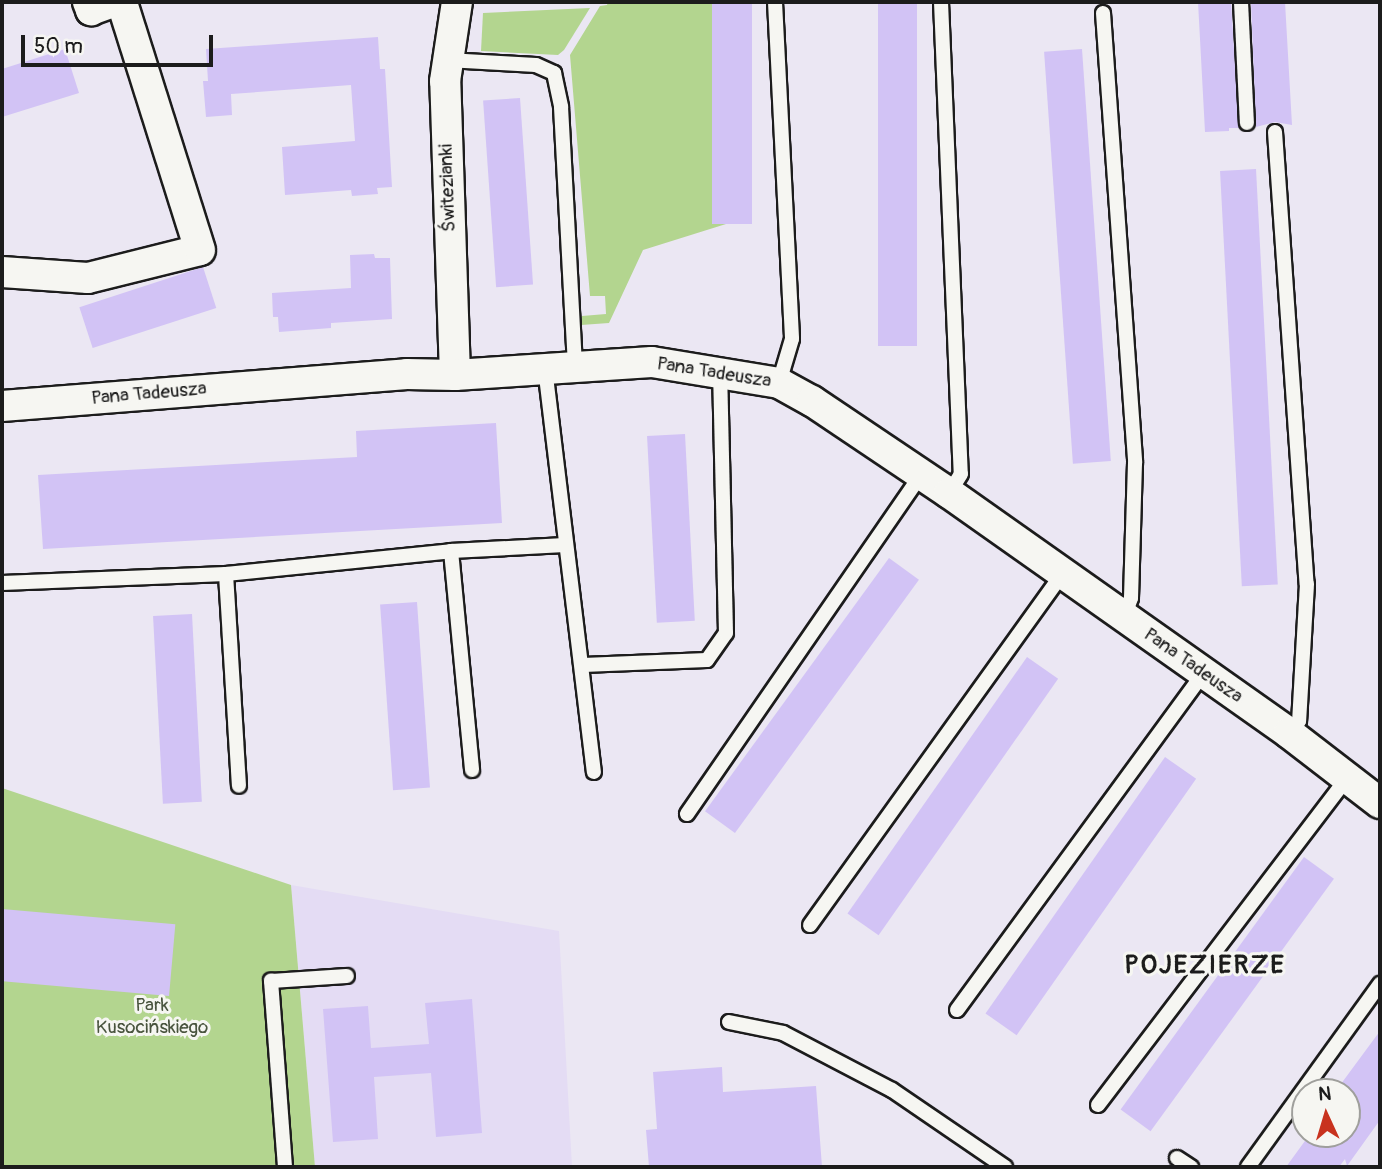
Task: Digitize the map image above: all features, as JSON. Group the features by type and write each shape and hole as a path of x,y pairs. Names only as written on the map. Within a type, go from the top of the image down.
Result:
{"street":[{"path":"88,2 91,10 113,2"},
{"path":"2,272 88,278 200,250 122,2"},
{"name":"Świtezianki","path":"455,375 445,81 457,2"},
{"name":"Pana Tadeusza","path":"2,406 407,374 455,375 652,362 779,383 812,401 948,493 1289,733 1380,803"}],"lane":[{"path":"775,2 792,339 779,383"},
{"path":"941,2 961,474 948,493"},
{"path":"1241,2 1247,123"},
{"path":"1103,13 1135,463 1131,598 1124,617"},
{"path":"447,60 536,65 554,74 561,107 575,365"},
{"path":"1275,132 1307,584 1299,721 1289,733"},
{"path":"545,368 594,772"},
{"path":"583,665 707,660 726,633 720,374"},
{"path":"687,814 921,475"},
{"path":"2,583 226,574 450,551 565,545"},
{"path":"450,551 472,771"},
{"path":"810,925 1062,573"},
{"path":"226,574 239,786"},
{"path":"957,1010 1204,673"},
{"path":"1098,1105 1347,778"},
{"path":"285,1167 271,981 347,976"},
{"path":"1248,1167 1380,984"},
{"path":"729,1022 783,1033 892,1090 1005,1167"},
{"path":"1177,1158 1191,1167"}],"shaded area":[{"path":"291,885 559,931 572,1167 315,1167"}],"green space":[{"path":"608,2 713,2 726,224 643,250 609,323 581,325 582,316 606,314 605,296 590,296 570,55 600,6 607,5"},
{"path":"590,8 564,50 558,55 481,51 483,13"},
{"name":"Park Kusocińskiego","path":"2,788 291,885 315,1167 2,1167"}],"building":[{"path":"712,2 752,2 752,224 712,224"},
{"path":"878,2 917,2 917,346 878,346"},
{"path":"1198,2 1231,2 1239,128 1229,128 1229,131 1205,132"},
{"path":"1251,2 1285,2 1292,125 1275,122 1256,127"},
{"path":"378,37 380,69 385,69 392,187 377,188 378,194 352,196 351,190 285,195 282,147 355,141 351,85 231,94 232,115 206,117 203,81 208,81 206,49"},
{"path":"65,49 79,93 2,117 2,69"},
{"path":"1082,49 1111,461 1073,464 1044,52"},
{"path":"520,98 533,285 496,287 483,101"},
{"path":"1256,169 1278,584 1242,586 1220,171"},
{"path":"374,254 375,258 390,258 392,319 331,323 331,328 279,332 278,317 273,317 272,293 351,288 350,255"},
{"path":"203,267 216,308 93,348 79,307"},
{"path":"496,423 502,523 43,549 38,475 357,457 356,431"},
{"path":"685,434 695,621 657,623 647,436"},
{"path":"889,558 919,580 735,833 705,811"},
{"path":"417,602 430,788 393,790 380,605"},
{"path":"192,614 202,802 163,804 153,616"},
{"path":"1027,657 1058,679 879,935 847,913"},
{"path":"1165,757 1196,779 1017,1035 985,1013"},
{"path":"1304,857 1334,879 1151,1131 1121,1109"},
{"path":"2,909 175,924 169,996 2,981"},
{"path":"472,999 482,1133 436,1137 431,1073 374,1077 378,1139 333,1142 323,1009 368,1006 371,1048 429,1044 425,1003"},
{"path":"1380,1031 1380,1120 1361,1146 1361,1078 1345,1078"},
{"path":"722,1067 723,1092 816,1086 822,1167 649,1167 646,1130 657,1129 653,1072"},
{"path":"1300,1148 1360,1148 1347,1166 1345,1159 1339,1167 1286,1167"}],"district":[{"name":"POJEZIERZE","path":"1205,966"}]}
